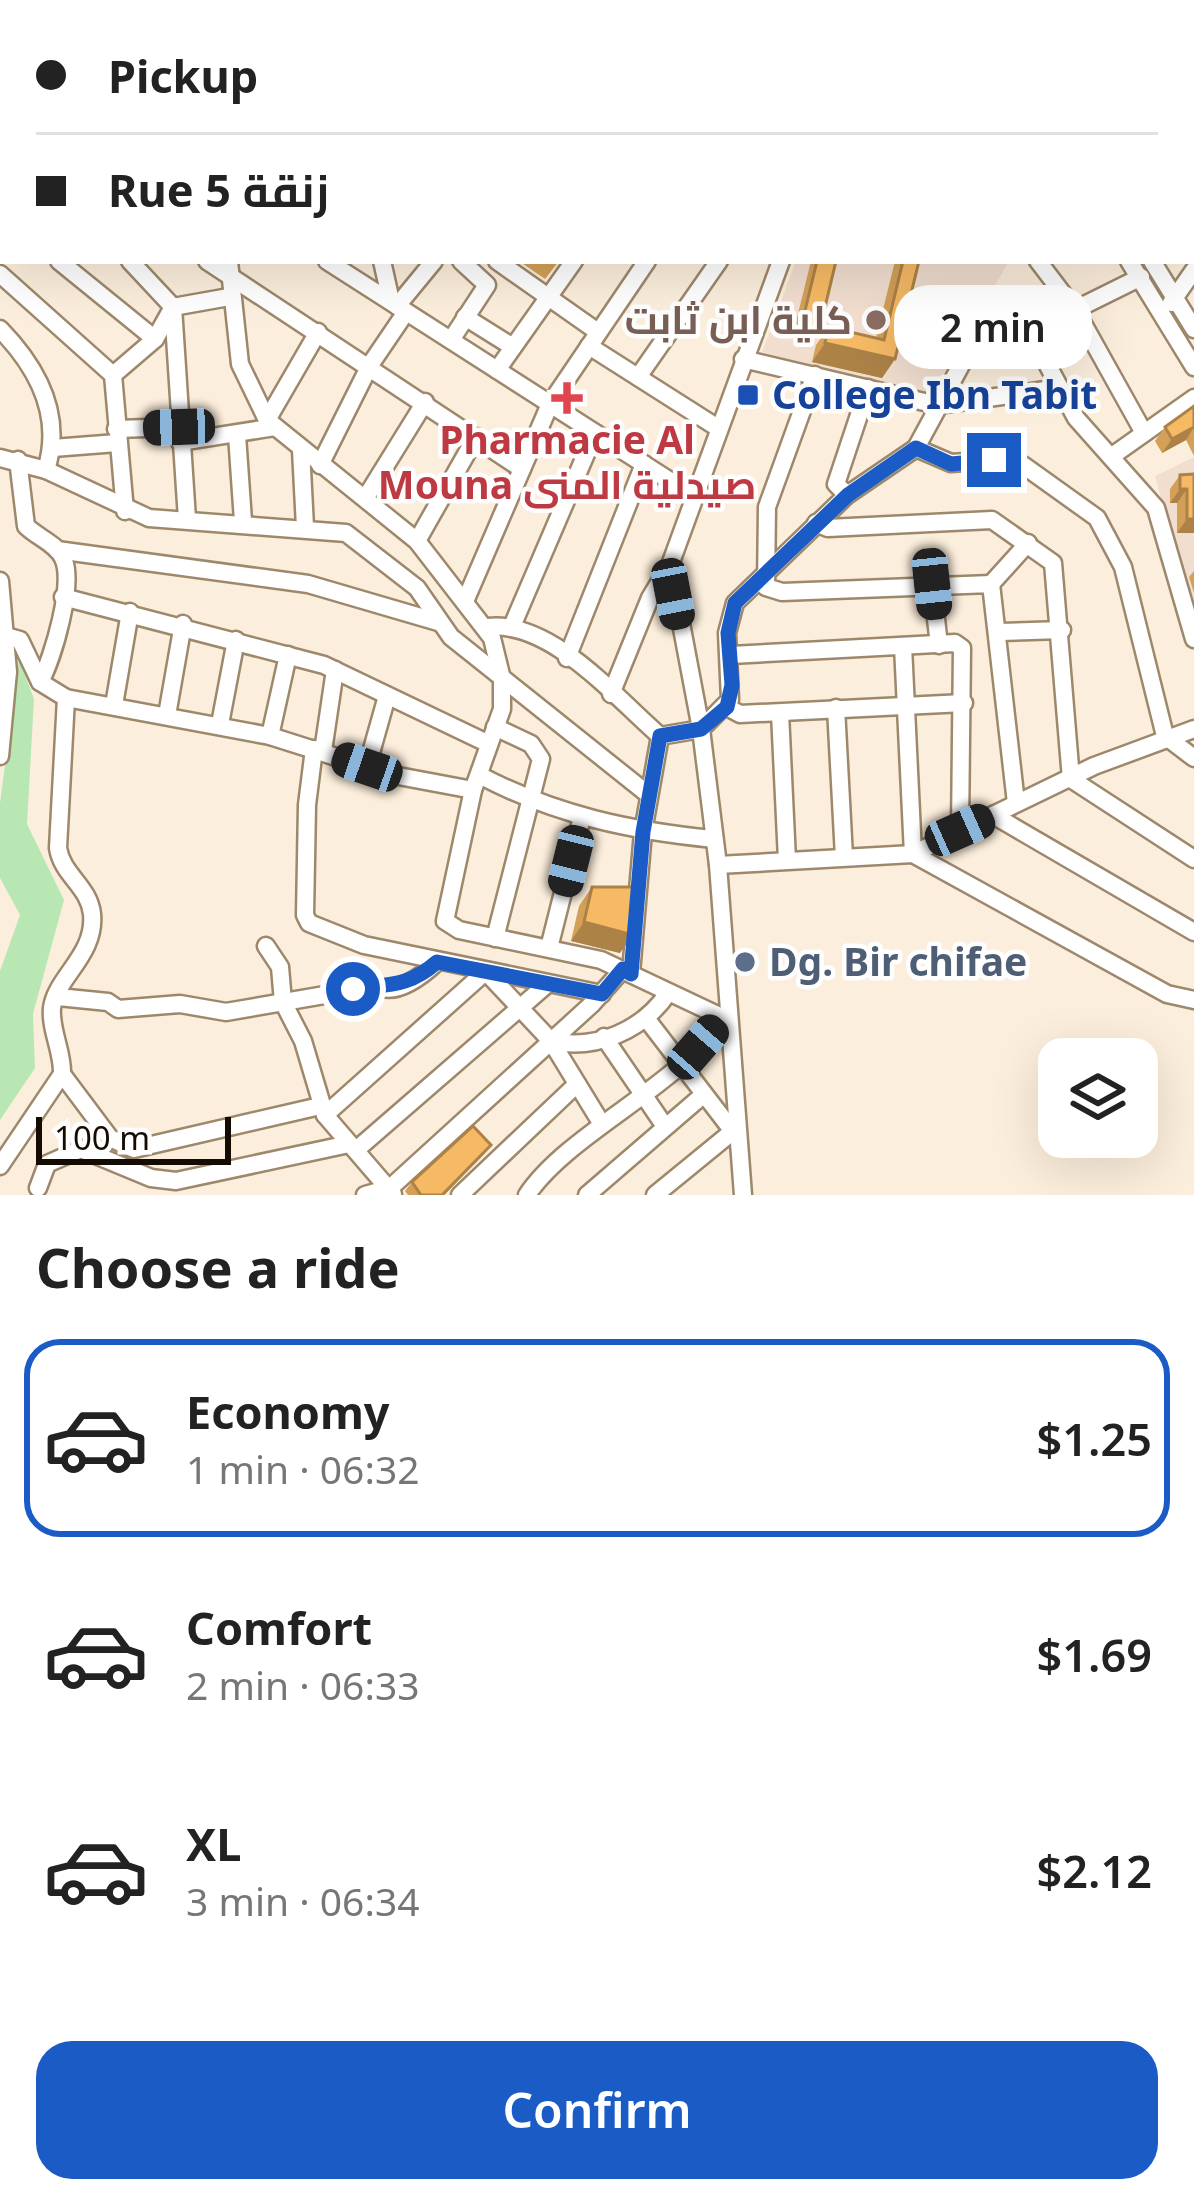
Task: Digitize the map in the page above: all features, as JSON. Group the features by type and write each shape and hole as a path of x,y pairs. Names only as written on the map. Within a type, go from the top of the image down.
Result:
{"street":[{"path":"62,264 155,339"},
{"path":"133,264 173,307 187,520"},
{"path":"332,264 692,494"},
{"path":"383,264 398,306"},
{"path":"320,465 398,306 432,264"},
{"path":"451,340 487,285 464,264"},
{"path":"501,264 638,377 718,428"},
{"path":"497,370 572,264"},
{"path":"466,599 550,404 645,264"},
{"path":"638,377 717,264"},
{"path":"610,694 650,598 670,565 692,494 780,264"},
{"path":"1040,264 1076,311 1144,433"},
{"path":"1132,264 1194,367"},
{"path":"1154,264 1194,328"},
{"path":"1162,313 1194,269"},
{"path":"0,274 113,374 125,511"},
{"path":"488,627 513,624 567,658 660,736 701,729 727,707 733,607 848,495 916,448 973,343 1030,332 1141,278"},
{"path":"113,374 155,339 173,307 228,279"},
{"path":"228,279 370,365 522,469"},
{"path":"228,279 240,364 271,423 417,542 488,627 502,679 492,736 443,915 452,927 627,971 723,1019"},
{"path":"465,317 513,347"},
{"path":"0,329 37,373 53,448 46,470"},
{"path":"53,448 117,436 237,435 271,423 318,332"},
{"path":"1030,332 1076,418 1156,508 1194,639"},
{"path":"743,359 937,405 1060,388"},
{"path":"815,375 773,483 762,577 766,587 782,592 991,584 1028,543"},
{"path":"848,495 836,484 868,388"},
{"path":"1112,456 1194,398"},
{"path":"366,497 425,402"},
{"path":"513,624 595,433"},
{"path":"237,435 243,521"},
{"path":"417,542 476,437"},
{"path":"916,448 951,464 994,460 1023,465 1097,518 1123,567 1165,736 1194,758"},
{"path":"301,450 305,526"},
{"path":"9,459 46,470 125,511 337,530 370,548 417,588 438,622 502,679 650,795"},
{"path":"9,459 26,526 57,550 65,565 52,659 40,682"},
{"path":"567,658 644,464"},
{"path":"816,523 828,528 992,520 1055,567 1071,779"},
{"path":"57,550 308,584 438,622"},
{"path":"670,565 701,729 718,865 723,1019 743,1195"},
{"path":"0,581 6,636 0,756"},
{"path":"932,584 939,645"},
{"path":"991,584 1016,803"},
{"path":"63,597 183,625 335,670 387,696 540,755 495,938"},
{"path":"114,705 130,612"},
{"path":"167,715 183,625"},
{"path":"999,632 1062,630"},
{"path":"6,636 28,649 40,682 66,698 220,724 367,767 477,783 643,832 714,839"},
{"path":"220,724 236,640"},
{"path":"730,656 955,643 962,648 960,830"},
{"path":"903,646 914,854"},
{"path":"270,736 287,655"},
{"path":"335,670 307,805 305,918 352,942 544,986 602,994"},
{"path":"367,767 387,696"},
{"path":"66,698 58,848 64,869 89,901 92,921 83,956 52,1011 62,1074 110,1138 147,1149 322,1111 487,974"},
{"path":"727,707 740,714 964,703"},
{"path":"836,708 844,857"},
{"path":"780,713 788,860"},
{"path":"718,865 914,854 1165,736 1194,729"},
{"path":"365,1195 392,1192 627,971 660,736"},
{"path":"1071,779 1194,859"},
{"path":"993,815 1194,932"},
{"path":"549,949 582,817"},
{"path":"914,854 1173,998 1194,1000"},
{"path":"266,946 280,967 283,1002 303,1041 322,1111 392,1192"},
{"path":"58,997 109,1002 120,1010 180,1004 216,1012 377,986 389,989 421,976 437,962"},
{"path":"487,974 551,1041 600,1121"},
{"path":"38,1188 47,1164 84,1149 150,1186 352,1147 544,986"},
{"path":"551,1041 604,1037 649,1022 668,993"},
{"path":"527,1195 539,1177 600,1121 681,1066 723,1019"},
{"path":"649,1022 735,1135"},
{"path":"604,1037 664,1125"},
{"path":"0,1166 62,1074"},
{"path":"463,1192 577,1084"},
{"path":"587,1195 703,1096"},
{"path":"655,1195 735,1135"},
{"path":"147,1149 150,1186"},
{"path":"539,1177 549,1195"},
{"path":"463,1192 486,1195"}],"shaded area":[{"name":"كلية ابن ثابت","path":"795,264 1007,264 931,396 762,352"},
{"path":"1194,457 1194,620 1155,476"}],"green space":[{"path":"19,659 34,699 27,824 64,900 33,1014 35,1068 0,1120 0,971 20,915 0,878 0,803"}],"building":[{"path":"816,264 835,264 820,328 802,323"},
{"path":"902,264 918,264 895,359 825,343 829,327 884,340"},
{"path":"1194,406 1194,427 1172,439 1165,427"},
{"path":"1194,474 1194,519 1187,519 1187,489 1180,489 1180,475"},
{"path":"592,887 637,887 633,935 584,922"},
{"path":"473,1126 491,1145 442,1195 421,1195 412,1182"}],"place":[{"name":"كلية ابن ثابت","path":"876,320"},
{"name":"College Ibn Tabit","path":"748,395"},
{"name":"Pharmacie Al Mouna صيدلية المنى","path":"567,398"},
{"name":"Dg. Bir chifae","path":"745,962"}],"route":[{"path":"353,989 406,984 437,962 602,994 623,969 631,974 643,832 660,736 701,729 727,707 732,685 728,633 735,603 848,495 916,448 951,464 994,460"}]}
